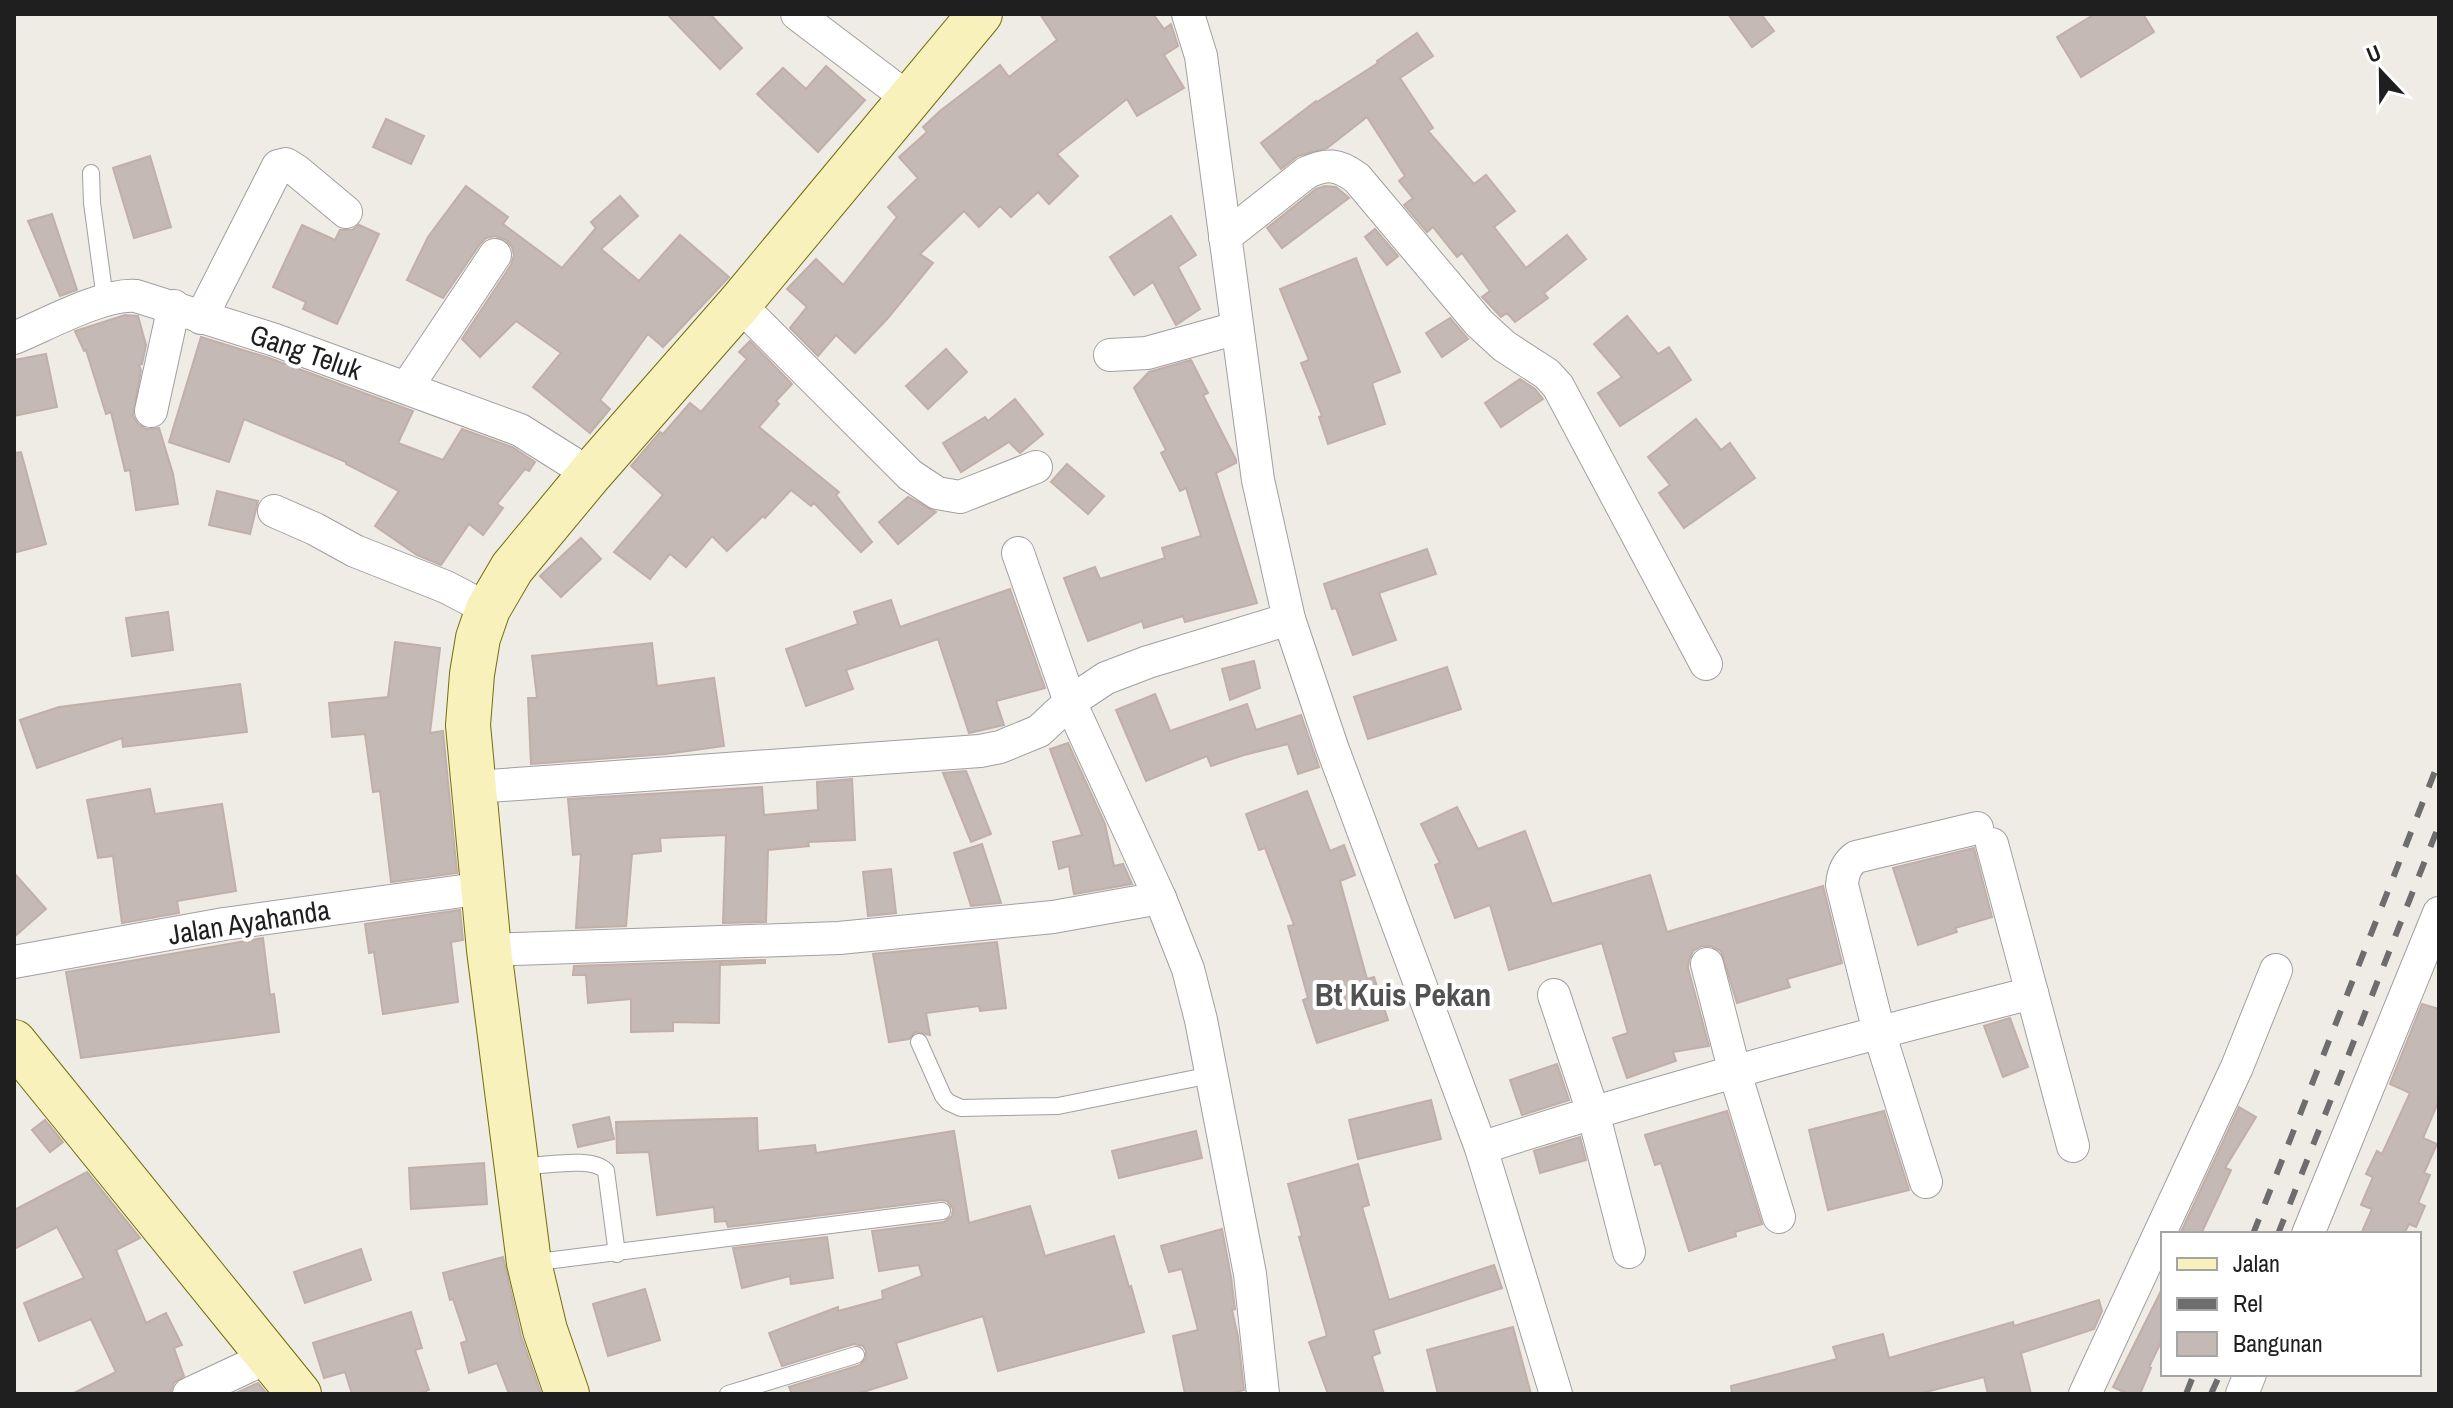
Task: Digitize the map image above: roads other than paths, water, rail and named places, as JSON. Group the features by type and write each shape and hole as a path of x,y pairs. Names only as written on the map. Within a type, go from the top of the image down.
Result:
{"street":[{"path":"797,14 909,99"},
{"path":"567,1394 545,1330 529,1263 489,950 468,725 478,638 488,609 512,568 739,304 980,14"},
{"path":"1188,14 1201,56 1258,480 1289,619 1332,747 1481,1148 1556,1394"},
{"path":"151,411 188,312 278,166 286,164 297,171 346,212"},
{"path":"1225,237 1306,173 1319,167 1337,166 1357,178 1479,323 1504,346 1547,374 1558,386 1706,664"},
{"path":"407,387 495,255"},
{"name":"Gang Teluk","path":"14,338 105,299 136,296 275,340 520,430 590,474"},
{"path":"739,304 910,475 937,493 960,497 1036,467"},
{"path":"1110,355 1147,353 1237,328"},
{"path":"274,511 355,551 446,587 488,609"},
{"path":"1018,553 1070,702 1160,898 1188,969 1201,1020 1250,1274 1263,1394"},
{"path":"475,787 980,751 1000,747 1039,731 1070,702 1106,678 1289,619"},
{"path":"1926,1182 1879,1032 1842,885 1847,865 1856,857 1985,836 2073,1146"},
{"name":"Jalan Ayahanda","path":"14,962 224,924 484,888"},
{"path":"489,950 839,938 1053,917 1160,898"},
{"path":"2309,1232 2427,976 2439,913"},
{"path":"1707,964 1735,1073 1779,1217"},
{"path":"2085,1394 2237,1067 2276,970"},
{"path":"1481,1148 1593,1112 2032,993"},
{"path":"1554,995 1593,1112 1629,1252"},
{"path":"17,1050 299,1394"},
{"path":"189,1394 268,1357"}],"lane":[{"path":"91,173 105,299"},
{"path":"919,1042 943,1096 961,1108 1058,1106 1211,1075"},
{"path":"518,1166 600,1164 606,1171 617,1254"},
{"path":"529,1263 942,1211"},
{"path":"728,1394 856,1355"}],"railway":[{"path":"2254,1232 2439,761"},
{"path":"2279,1232 2439,825"},
{"path":"2186,1394 2193,1376"},
{"path":"2211,1394 2219,1376"}],"district":[{"name":"Bt Kuis Pekan","path":"1403,994"}]}
